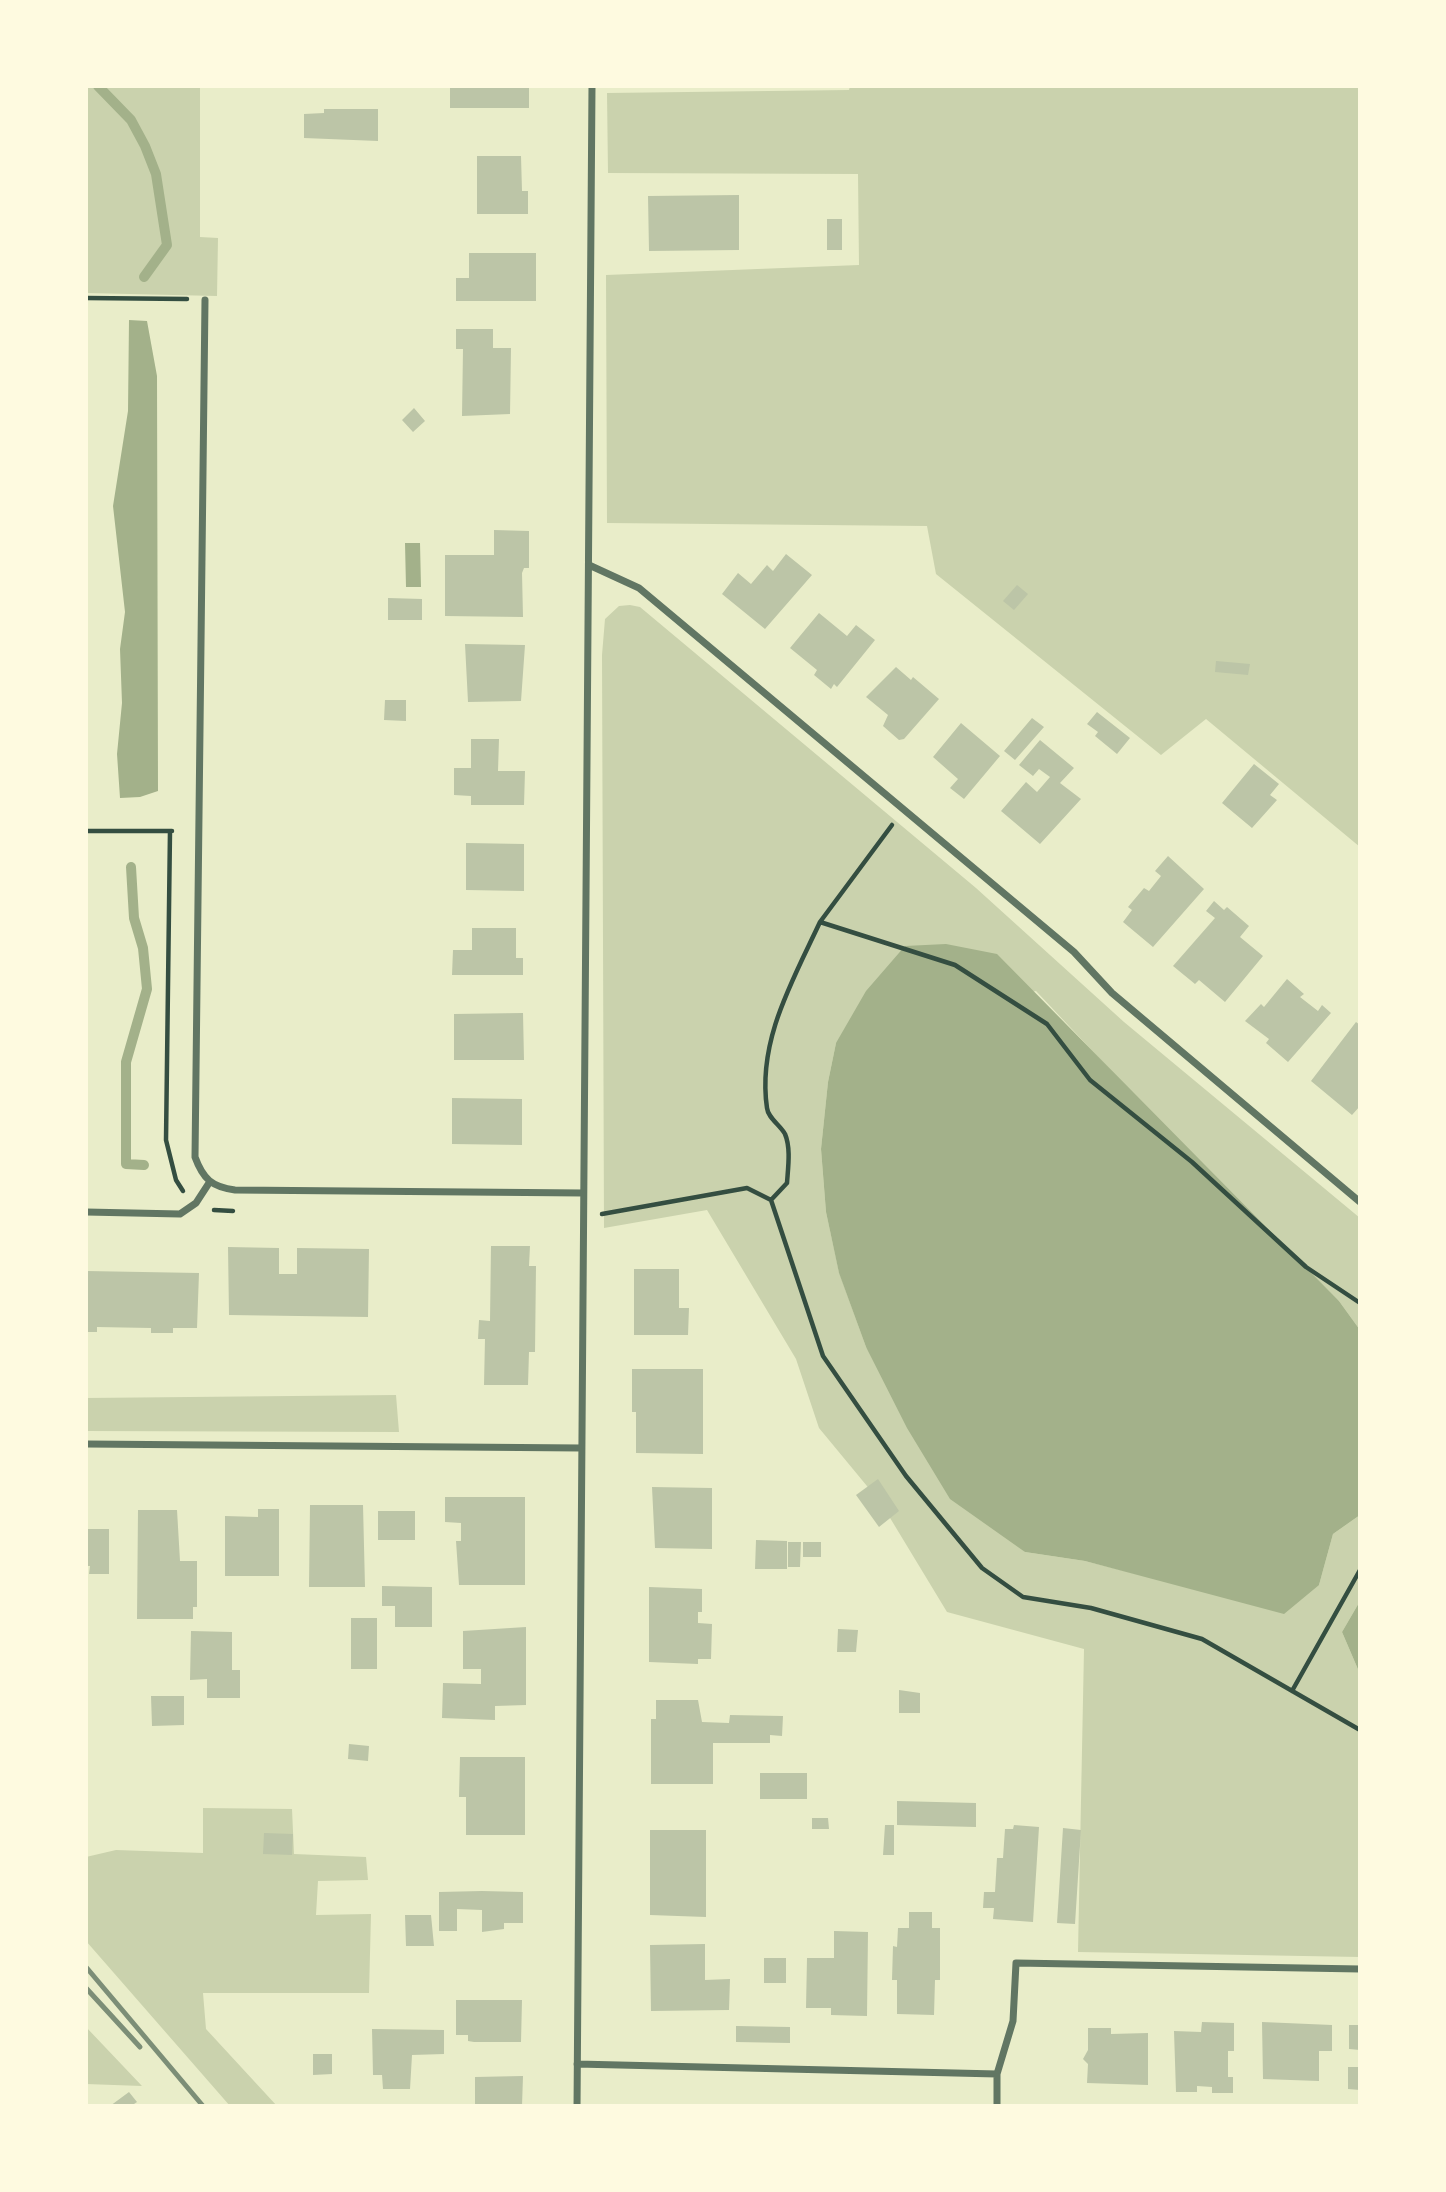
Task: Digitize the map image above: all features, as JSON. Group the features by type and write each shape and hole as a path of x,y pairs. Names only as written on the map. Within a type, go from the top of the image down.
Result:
{"street":[{"path":"577,2106 592,86"},
{"path":"205,300 195,1157 209,1183 234,1190 583,1193"},
{"path":"589,565 639,588 1074,952 1112,993 1360,1202"},
{"path":"86,1212 180,1214 196,1203 209,1183"},
{"path":"86,1444 581,1448"},
{"path":"997,2106 997,2074 1013,2021 1016,1963 1360,1969"},
{"path":"577,2064 997,2074"}],"path":[{"path":"86,298 205,300"},
{"path":"771,1199 787,1183 789,1158 785,1135 767,1111 766,1071 776,1019 820,922 903,809"},
{"path":"86,831 200,832"},
{"path":"170,831 166,1140 176,1180 196,1203 208,1209 236,1211"},
{"path":"820,922 956,965 1048,1024 1090,1080 1192,1162 1306,1267 1360,1303"},
{"path":"583,1216 747,1188 771,1199 823,1356 906,1476 982,1568 1023,1597 1091,1608 1202,1639 1360,1730"},
{"path":"1292,1691 1360,1570"}],"shaded area":[{"path":"86,86 200,86 200,237 218,238 217,296 86,293"},
{"path":"850,86 1360,86 1360,847 1206,719 1161,755 936,574 927,526 607,523 606,275 859,265 858,174 608,173 607,93 849,90"},
{"path":"129,320 147,321 157,376 158,791 140,797 120,798 117,754 122,703 120,649 125,612 113,506 128,411"},
{"path":"405,543 420,543 421,587 406,587"},
{"path":"619,606 640,607 976,888 1124,1022 1360,1218 1360,1330 1339,1301 1165,1128 1036,991 836,1043 828,1082 821,1149 826,1212 839,1272 866,1347 1025,1552 1085,1561 1164,1581 1319,1585 1333,1534 1360,1515 1360,1601 1342,1632 1360,1674 1360,1957 1078,1952 1084,1649 947,1612 881,1503 819,1428 796,1359 707,1210 604,1228 602,655 605,619"},
{"path":"946,944 997,954 1339,1301 1360,1330 1360,1515 1333,1534 1319,1585 1284,1614 1085,1561 1025,1552 950,1499 907,1428 866,1347 839,1273 826,1212 821,1149 828,1082 836,1043 866,991 905,946"},
{"path":"396,1395 399,1432 86,1431 86,1398"},
{"path":"1360,1601 1360,1674 1342,1632"},
{"path":"203,1808 292,1809 294,1854 366,1857 368,1880 318,1881 316,1915 371,1914 369,1993 203,1993 206,2029 277,2106 230,2106 86,1941 86,1857 116,1850 203,1853"},
{"path":"86,2027 142,2086 86,2084"}],"building":[{"path":"450,86 529,86 529,108 450,108"},
{"path":"324,109 378,109 378,141 304,138 304,114 324,113"},
{"path":"477,156 521,156 522,191 528,191 528,214 477,214"},
{"path":"739,195 739,250 649,251 648,196"},
{"path":"827,219 842,219 842,250 827,250"},
{"path":"469,253 536,253 536,301 456,301 456,278 469,278"},
{"path":"456,329 493,329 493,348 511,348 510,414 462,416 463,349 456,349"},
{"path":"414,408 425,421 413,432 402,420"},
{"path":"494,530 529,531 529,568 524,568 522,573 523,617 445,616 445,555 494,555"},
{"path":"786,554 812,575 765,629 722,594 738,573 751,584 767,565 773,571"},
{"path":"1017,585 1028,594 1014,610 1003,601"},
{"path":"388,598 422,599 422,620 388,620"},
{"path":"819,613 847,636 856,625 875,640 837,687 834,684 831,689 814,675 817,670 790,648"},
{"path":"465,644 525,645 521,701 468,702"},
{"path":"1216,661 1250,664 1248,675 1215,672"},
{"path":"896,667 911,680 913,677 939,699 904,739 899,740 883,726 888,715 866,697"},
{"path":"385,700 406,700 406,721 384,720"},
{"path":"1097,712 1130,738 1117,754 1095,736 1098,732 1087,724"},
{"path":"1032,718 1044,727 1015,760 1004,751"},
{"path":"961,723 1000,756 964,799 950,788 958,779 933,757"},
{"path":"471,739 499,739 498,771 525,771 524,805 471,805 471,796 454,795 454,768 471,768"},
{"path":"1040,740 1074,768 1060,783 1081,799 1040,844 1001,811 1026,782 1037,792 1050,777 1039,769 1033,776 1019,765"},
{"path":"1254,764 1279,784 1270,795 1277,800 1252,828 1222,803"},
{"path":"466,843 524,844 524,891 466,890"},
{"path":"1168,856 1204,889 1153,947 1123,922 1132,910 1128,907 1144,888 1149,891 1161,876 1155,871"},
{"path":"1214,901 1224,910 1227,907 1249,926 1240,937 1263,956 1225,1002 1199,980 1195,984 1173,966 1215,918 1206,911"},
{"path":"472,928 516,928 516,958 523,958 523,975 452,975 453,950 472,950"},
{"path":"1287,979 1304,994 1300,997 1318,1011 1322,1005 1331,1013 1288,1062 1266,1043 1269,1039 1245,1021 1261,1004 1264,1007"},
{"path":"523,1013 524,1060 454,1060 454,1014"},
{"path":"1356,1022 1360,1025 1360,1106 1352,1115 1311,1081"},
{"path":"452,1098 522,1099 522,1145 452,1144"},
{"path":"491,1246 530,1246 529,1266 536,1266 535,1352 529,1352 528,1385 484,1385 485,1339 478,1339 479,1320 490,1321"},
{"path":"228,1247 279,1248 279,1274 297,1274 297,1248 369,1249 368,1317 229,1315"},
{"path":"634,1269 679,1269 679,1308 689,1308 688,1335 634,1335"},
{"path":"86,1271 199,1273 197,1328 173,1328 173,1333 151,1333 151,1328 97,1327 97,1332 86,1332"},
{"path":"632,1369 703,1369 703,1454 636,1453"},
{"path":"878,1479 899,1511 879,1527 856,1495"},
{"path":"652,1487 712,1488 712,1549 655,1548"},
{"path":"445,1497 525,1497 525,1585 459,1585 456,1541 461,1541 461,1523 445,1522"},
{"path":"310,1505 363,1505 365,1587 309,1587"},
{"path":"258,1509 279,1509 279,1576 225,1576 225,1516 258,1517"},
{"path":"138,1510 177,1510 180,1561 197,1561 197,1607 193,1607 193,1619 137,1619"},
{"path":"378,1511 415,1511 415,1540 378,1540"},
{"path":"86,1529 109,1529 109,1574 89,1574 90,1566 86,1566"},
{"path":"756,1540 787,1541 787,1569 755,1569"},
{"path":"788,1542 801,1542 800,1567 788,1567"},
{"path":"803,1542 821,1542 821,1557 803,1557"},
{"path":"382,1586 432,1587 432,1627 395,1627 395,1606 382,1606"},
{"path":"649,1587 702,1589 702,1612 698,1612 698,1623 712,1624 711,1659 698,1659 698,1664 649,1662"},
{"path":"351,1618 377,1618 377,1669 351,1669"},
{"path":"526,1627 526,1705 495,1706 495,1720 442,1718 443,1683 481,1684 481,1669 463,1669 463,1631"},
{"path":"838,1629 858,1630 856,1652 837,1652"},
{"path":"191,1631 232,1632 232,1670 240,1670 240,1698 207,1698 207,1679 190,1680"},
{"path":"899,1690 920,1693 920,1713 899,1713"},
{"path":"151,1696 184,1696 184,1725 152,1726"},
{"path":"656,1700 698,1700 702,1722 729,1723 730,1715 783,1716 782,1736 770,1735 770,1743 713,1743 713,1784 651,1784 651,1719 656,1719"},
{"path":"349,1744 369,1746 368,1761 348,1759"},
{"path":"460,1757 525,1757 525,1835 466,1835 466,1797 459,1797"},
{"path":"760,1773 807,1773 807,1799 760,1799"},
{"path":"897,1801 976,1803 976,1827 897,1825"},
{"path":"812,1818 828,1818 829,1829 812,1829"},
{"path":"885,1825 894,1825 894,1855 883,1855"},
{"path":"1014,1825 1039,1827 1033,1922 993,1919 994,1908 983,1908 984,1892 995,1892 997,1858 1003,1858 1005,1829 1013,1829"},
{"path":"1063,1828 1081,1830 1075,1924 1057,1923"},
{"path":"650,1830 706,1830 706,1917 650,1915"},
{"path":"264,1833 293,1834 292,1855 263,1854"},
{"path":"439,1892 523,1892 523,1923 504,1923 504,1929 482,1932 482,1910 457,1909 457,1931 439,1931"},
{"path":"909,1912 932,1912 932,1928 940,1928 940,1980 935,1980 934,2015 897,2014 897,1980 892,1980 893,1946 897,1947 898,1928 909,1928"},
{"path":"405,1915 431,1915 434,1946 406,1946"},
{"path":"834,1931 868,1932 867,2016 831,2015 831,2008 806,2008 807,1958 834,1958"},
{"path":"705,1944 705,1980 730,1979 729,2010 651,2011 650,1945"},
{"path":"764,1958 786,1958 786,1983 764,1983"},
{"path":"456,2000 522,2000 521,2042 474,2042 468,2041 468,2035 456,2035"},
{"path":"1202,2022 1234,2023 1234,2051 1228,2051 1228,2077 1233,2077 1233,2093 1212,2093 1212,2087 1197,2086 1197,2092 1176,2092 1174,2031 1201,2032"},
{"path":"1262,2022 1332,2025 1332,2051 1319,2051 1319,2081 1263,2079"},
{"path":"1349,2025 1360,2025 1360,2050 1349,2049"},
{"path":"736,2026 790,2027 790,2043 736,2042"},
{"path":"1088,2028 1111,2028 1111,2034 1148,2033 1148,2085 1087,2083 1088,2064 1083,2059 1088,2050"},
{"path":"372,2029 444,2030 444,2054 412,2055 410,2089 383,2089 382,2075 373,2075"},
{"path":"313,2054 332,2054 332,2074 313,2075"},
{"path":"1348,2067 1360,2067 1360,2090 1348,2089"},
{"path":"523,2076 522,2106 475,2106 475,2077"},
{"path":"129,2092 137,2102 131,2106 110,2106"}],"waterway":[{"path":"98,86 131,120 156,174 167,245 144,277"},
{"path":"131,867 134,918 143,948 147,989 126,1062 126,1164 144,1165"}],"railway":[{"path":"86,1967 203,2106"},
{"path":"86,1988 140,2047"}]}
